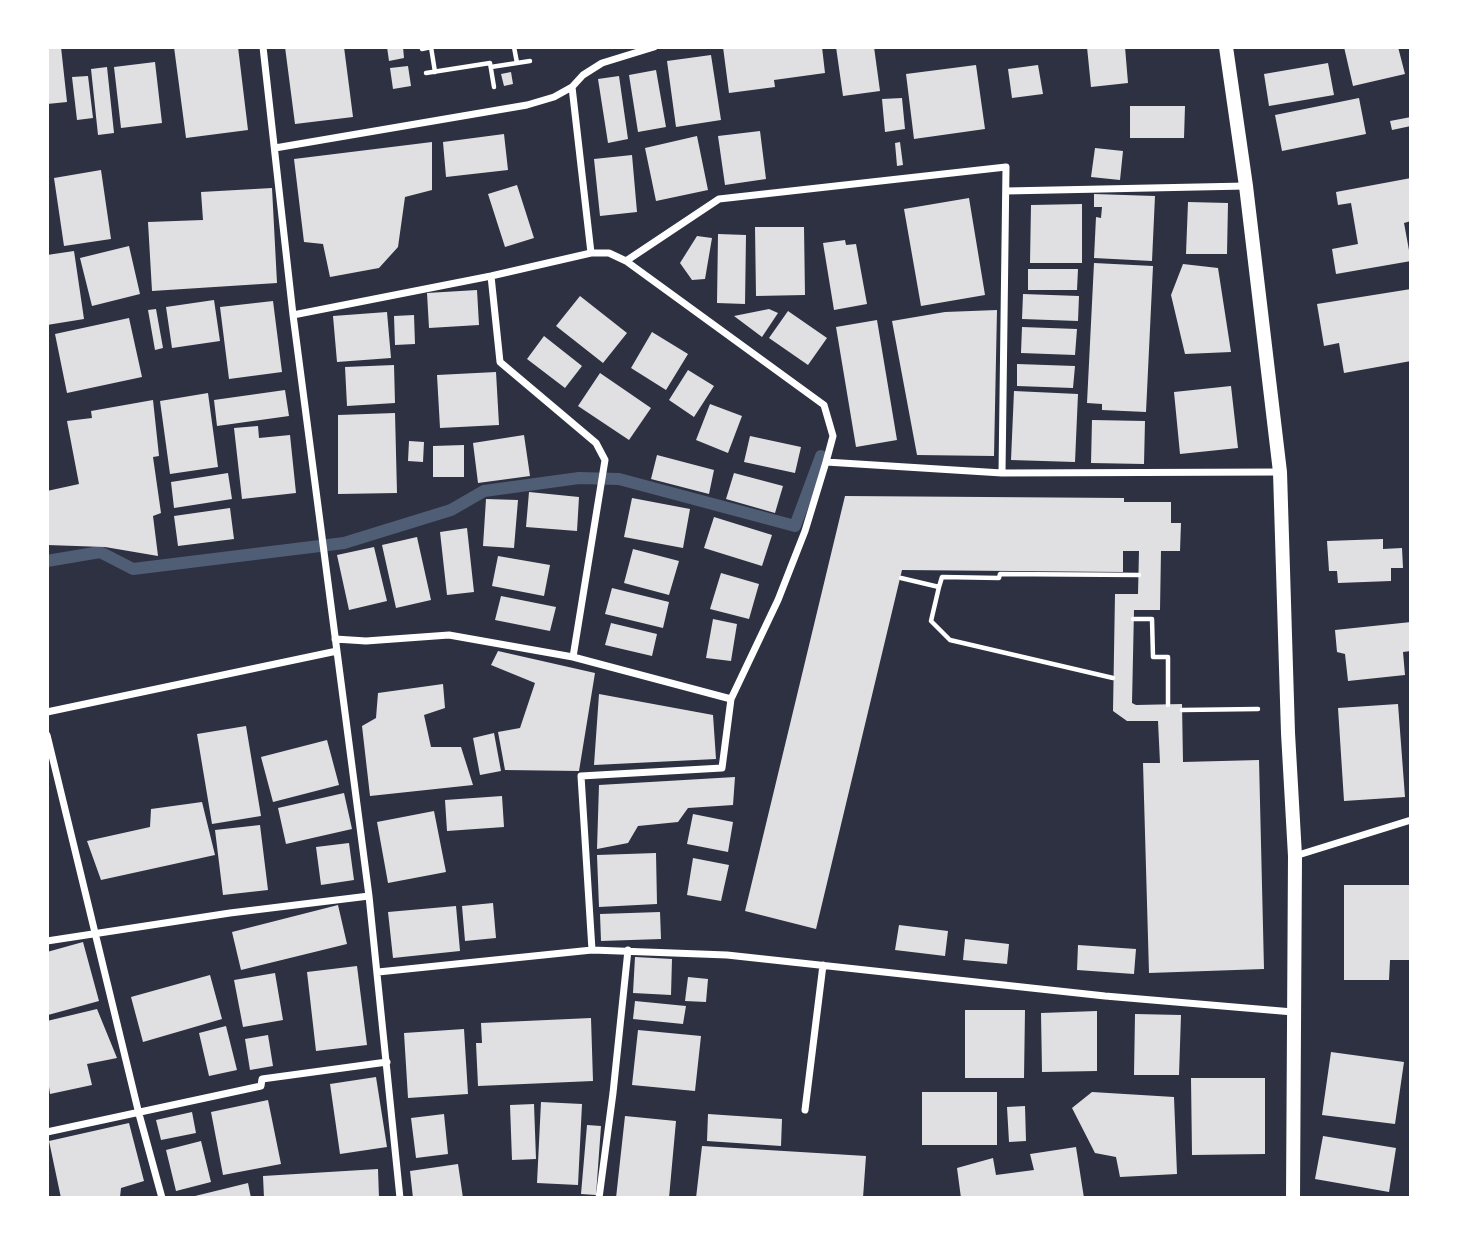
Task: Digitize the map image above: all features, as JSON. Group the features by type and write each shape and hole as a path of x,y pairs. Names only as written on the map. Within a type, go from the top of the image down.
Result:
{"main road":[{"path":"1226,47 1246,187 1280,471 1294,856 1293,1198"}],"street":[{"path":"263,47 293,314 369,896 400,1198"},
{"path":"275,148 498,112 554,97 572,87 583,75 602,63 654,47"},
{"path":"572,87 592,253"},
{"path":"626,261 719,198 1006,167 1002,473"},
{"path":"1006,191 1246,187"},
{"path":"293,314 491,276 592,253 609,253 626,261 824,405 833,436 826,462 778,600 731,699 722,768 581,776 592,950"},
{"path":"491,276 500,362 596,443 605,460 573,657"},
{"path":"826,462 1002,473 1280,471"},
{"path":"335,639 366,641 449,635 573,657 731,699"},
{"path":"47,712 337,651"},
{"path":"47,735 162,1198"},
{"path":"1294,856 1411,820"},
{"path":"47,941 230,913 369,896"},
{"path":"378,972 592,950 628,950 727,955 1105,996 1295,1012"},
{"path":"599,1198 628,950"},
{"path":"805,1110 823,965"},
{"path":"47,1132 261,1086 262,1079 387,1062"}],"path":[{"path":"422,49 431,47 435,72"},
{"path":"514,47 517,63"},
{"path":"426,73 490,63 491,66 530,61"},
{"path":"491,66 494,87"},
{"path":"1113,678 950,640 932,621 939,587 942,577 999,578 1000,574 1139,575"},
{"path":"901,578 939,587"},
{"path":"1133,619 1152,619 1153,657 1168,657 1168,705"},
{"path":"1182,710 1270,708"}],"building":[{"path":"61,47 67,102 47,104 47,49"},
{"path":"174,47 238,47 248,130 186,138"},
{"path":"285,47 344,47 353,117 295,124"},
{"path":"387,47 403,47 404,58 389,61"},
{"path":"723,47 822,47 825,73 774,80 775,87 729,93"},
{"path":"836,47 874,47 880,91 843,96"},
{"path":"1087,47 1125,47 1128,83 1091,87"},
{"path":"1344,47 1398,47 1405,74 1353,86"},
{"path":"711,55 721,120 676,127 667,61"},
{"path":"155,62 162,123 121,128 114,67"},
{"path":"1328,63 1334,95 1269,106 1264,74"},
{"path":"976,65 985,129 914,139 906,74"},
{"path":"1038,65 1043,94 1012,98 1008,69"},
{"path":"408,66 411,86 393,89 390,68"},
{"path":"107,67 114,133 98,135 91,69"},
{"path":"656,70 666,127 638,132 629,75"},
{"path":"511,72 513,84 504,86 501,74"},
{"path":"88,76 93,118 77,120 72,77"},
{"path":"619,76 628,139 608,143 598,79"},
{"path":"902,98 905,129 885,132 882,99"},
{"path":"1359,98 1366,134 1282,151 1275,115"},
{"path":"1130,106 1185,106 1184,138 1130,138"},
{"path":"1411,117 1411,126 1392,130 1390,121"},
{"path":"760,131 766,179 725,185 718,136"},
{"path":"504,134 508,170 446,177 443,142"},
{"path":"697,136 708,190 656,201 645,148"},
{"path":"432,142 432,190 405,197 398,247 379,268 330,277 323,244 304,242 294,159"},
{"path":"900,142 903,165 897,166 895,143"},
{"path":"1095,148 1123,151 1120,180 1091,177"},
{"path":"632,155 637,212 600,216 594,159"},
{"path":"101,170 111,239 64,246 54,178"},
{"path":"1411,178 1411,221 1404,223 1411,261 1336,274 1332,249 1358,244 1351,203 1338,205 1336,192"},
{"path":"517,185 534,238 505,247 488,194"},
{"path":"272,188 277,283 152,291 148,222 203,220 201,192"},
{"path":"1094,194 1155,196 1152,261 1094,258 1096,217 1101,218 1102,207 1094,207"},
{"path":"969,198 985,295 921,306 904,209"},
{"path":"1188,202 1228,203 1227,254 1186,254"},
{"path":"1082,204 1082,263 1030,263 1031,205"},
{"path":"755,227 804,227 805,295 756,296"},
{"path":"718,234 746,235 745,304 717,303"},
{"path":"697,236 712,238 705,279 692,280 680,263"},
{"path":"845,240 846,245 856,244 867,304 834,310 823,243"},
{"path":"129,246 140,294 92,306 80,258"},
{"path":"74,251 84,319 47,325 47,255"},
{"path":"1094,263 1153,266 1146,412 1102,410 1102,404 1087,403"},
{"path":"1183,264 1218,268 1231,352 1185,354 1171,295"},
{"path":"1028,269 1078,269 1077,290 1028,290"},
{"path":"1411,289 1411,361 1344,373 1339,343 1324,346 1317,304"},
{"path":"477,290 479,325 429,328 427,293"},
{"path":"1023,294 1079,296 1078,321 1022,319"},
{"path":"580,296 627,333 603,363 556,326"},
{"path":"214,300 220,341 172,348 166,307"},
{"path":"273,301 282,372 229,379 220,307"},
{"path":"156,309 163,348 155,350 148,310"},
{"path":"769,309 778,313 762,337 734,316"},
{"path":"997,310 994,456 917,455 892,321 945,312"},
{"path":"788,311 827,338 808,365 769,338"},
{"path":"387,312 391,358 337,362 333,316"},
{"path":"414,315 415,344 395,345 394,316"},
{"path":"129,318 142,377 67,393 55,334"},
{"path":"877,320 897,440 856,447 836,327"},
{"path":"1022,327 1077,329 1075,355 1021,353"},
{"path":"652,332 688,354 666,390 631,368"},
{"path":"544,336 582,366 565,388 527,359"},
{"path":"1017,364 1075,366 1073,388 1017,386"},
{"path":"394,365 395,403 347,406 345,367"},
{"path":"688,370 714,386 694,417 669,400"},
{"path":"496,372 499,425 440,428 437,375"},
{"path":"600,373 651,408 629,440 578,406"},
{"path":"1231,386 1238,448 1180,454 1174,392"},
{"path":"285,390 289,416 217,426 214,400"},
{"path":"1014,391 1078,394 1075,462 1011,460"},
{"path":"208,393 218,467 170,474 160,401"},
{"path":"153,400 159,456 153,457 161,513 153,516 158,556 105,547 47,545 47,491 79,484 67,421 92,418 91,411"},
{"path":"710,404 742,416 728,453 696,440"},
{"path":"395,413 397,493 338,494 338,415"},
{"path":"1092,420 1145,421 1144,464 1091,463"},
{"path":"258,426 259,438 290,435 296,493 242,499 234,428"},
{"path":"524,435 530,476 478,483 473,443"},
{"path":"750,436 801,447 795,473 744,462"},
{"path":"409,441 424,442 423,462 408,461"},
{"path":"464,445 464,477 433,477 433,446"},
{"path":"657,455 714,470 709,494 651,479"},
{"path":"228,473 232,499 174,508 171,482"},
{"path":"734,473 783,486 775,513 726,499"},
{"path":"529,492 579,497 577,531 526,527"},
{"path":"845,496 1124,498 1124,502 1171,502 1171,523 1181,523 1180,551 1161,551 1160,610 1134,610 1132,703 1182,704 1183,762 1259,760 1264,969 1149,973 1143,763 1160,763 1158,721 1127,721 1113,711 1115,594 1138,594 1139,551 1123,551 1123,572 902,570 816,929 745,911"},
{"path":"632,498 690,509 683,548 624,537"},
{"path":"486,499 518,500 514,548 483,546"},
{"path":"230,508 234,539 178,546 174,516"},
{"path":"714,517 772,535 762,566 704,548"},
{"path":"467,528 474,592 447,595 440,532"},
{"path":"417,537 431,600 396,608 382,545"},
{"path":"1383,539 1383,549 1402,548 1403,568 1391,568 1391,581 1338,583 1337,571 1329,571 1327,541"},
{"path":"374,547 387,601 349,610 337,555"},
{"path":"633,549 679,561 669,595 624,583"},
{"path":"498,556 550,565 544,596 492,586"},
{"path":"721,573 759,584 749,619 710,609"},
{"path":"612,588 669,602 663,628 605,614"},
{"path":"501,596 556,607 550,631 495,620"},
{"path":"713,619 737,624 731,661 706,658"},
{"path":"1411,622 1411,651 1403,652 1405,675 1348,681 1345,654 1337,652 1335,630"},
{"path":"611,623 657,634 652,656 605,645"},
{"path":"498,651 595,673 579,771 505,770 498,732 520,728 535,683 491,665"},
{"path":"443,684 445,708 424,715 431,747 461,747 473,785 370,796 362,726 376,718 378,693"},
{"path":"599,694 713,715 716,759 594,765"},
{"path":"1398,704 1405,797 1344,801 1338,708"},
{"path":"246,726 261,816 212,824 197,734"},
{"path":"494,733 501,771 480,775 473,738"},
{"path":"327,740 339,785 273,802 261,757"},
{"path":"735,777 733,805 688,808 678,822 638,826 628,843 597,849 599,785"},
{"path":"344,793 352,829 286,844 278,808"},
{"path":"502,796 504,827 447,831 445,800"},
{"path":"202,802 215,855 101,880 87,841 150,827 151,809"},
{"path":"434,811 446,872 388,883 377,822"},
{"path":"693,814 733,822 728,852 687,844"},
{"path":"260,825 268,890 223,895 215,830"},
{"path":"349,843 354,880 321,885 316,847"},
{"path":"656,853 657,904 599,907 597,855"},
{"path":"693,858 729,865 721,901 687,895"},
{"path":"1344,885 1409,885 1410,960 1390,960 1389,980 1344,980"},
{"path":"493,903 496,938 465,941 462,906"},
{"path":"338,905 347,944 241,970 232,932"},
{"path":"456,906 460,951 393,958 388,912"},
{"path":"660,912 661,939 601,941 600,914"},
{"path":"899,925 948,931 945,956 895,950"},
{"path":"965,939 1009,944 1007,964 963,960"},
{"path":"83,942 99,1001 48,1015 47,952"},
{"path":"1078,945 1136,949 1134,974 1077,970"},
{"path":"635,957 672,959 671,995 633,993"},
{"path":"357,966 367,1045 316,1051 307,972"},
{"path":"275,973 283,1020 243,1027 234,980"},
{"path":"210,975 222,1019 143,1042 131,997"},
{"path":"688,977 708,979 706,1002 685,1001"},
{"path":"635,1001 686,1006 683,1024 633,1019"},
{"path":"97,1009 117,1058 87,1064 92,1085 50,1094 47,1021"},
{"path":"965,1010 1025,1010 1024,1078 965,1078"},
{"path":"1097,1011 1097,1071 1042,1072 1041,1013"},
{"path":"1135,1014 1181,1015 1179,1075 1134,1075"},
{"path":"591,1018 593,1081 478,1086 476,1043 482,1043 481,1023"},
{"path":"226,1026 237,1070 209,1076 199,1033"},
{"path":"464,1029 468,1094 408,1098 404,1033"},
{"path":"638,1030 701,1036 695,1091 632,1085"},
{"path":"268,1035 273,1066 250,1070 245,1039"},
{"path":"1331,1052 1404,1062 1395,1124 1322,1115"},
{"path":"376,1077 387,1147 340,1154 330,1084"},
{"path":"1191,1078 1265,1078 1265,1154 1192,1155"},
{"path":"922,1092 997,1092 997,1145 922,1145"},
{"path":"1092,1092 1174,1097 1177,1174 1120,1177 1116,1157 1095,1153 1072,1108"},
{"path":"268,1100 281,1164 223,1175 211,1112"},
{"path":"541,1102 582,1104 578,1185 537,1183"},
{"path":"534,1104 536,1159 512,1160 510,1105"},
{"path":"1025,1106 1026,1141 1009,1142 1007,1107"},
{"path":"192,1112 196,1133 161,1140 156,1120"},
{"path":"444,1114 448,1154 416,1158 411,1118"},
{"path":"708,1114 782,1119 781,1146 707,1141"},
{"path":"625,1116 676,1121 669,1198 616,1198"},
{"path":"129,1123 144,1181 121,1188 120,1197 61,1198 49,1141"},
{"path":"587,1125 601,1126 596,1195 581,1194"},
{"path":"1323,1136 1396,1148 1389,1192 1315,1179"},
{"path":"201,1141 211,1182 176,1191 166,1150"},
{"path":"702,1146 866,1156 863,1198 696,1198"},
{"path":"1076,1147 1084,1198 961,1198 957,1168 993,1158 996,1175 1034,1170 1030,1154"},
{"path":"458,1164 463,1198 413,1198 410,1171"},
{"path":"378,1169 379,1198 264,1198 263,1176"},
{"path":"248,1183 251,1198 191,1198 191,1197"}],"waterway":[{"path":"47,561 100,552 133,569 344,543 451,510 484,491 579,478 619,479 795,526 821,456"}]}
